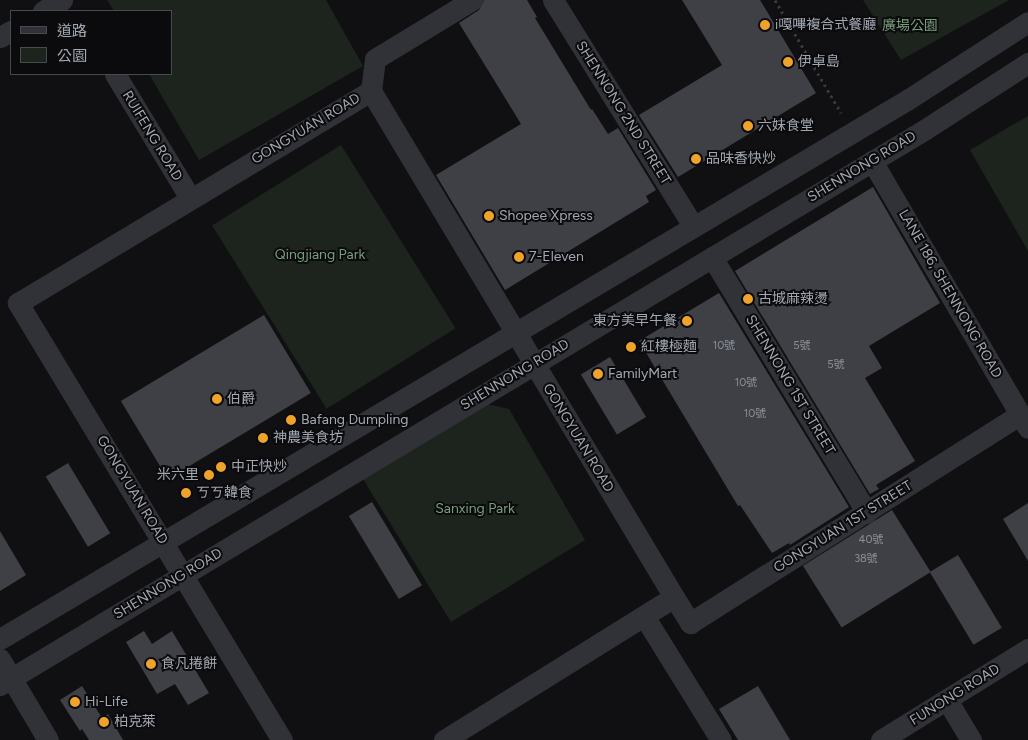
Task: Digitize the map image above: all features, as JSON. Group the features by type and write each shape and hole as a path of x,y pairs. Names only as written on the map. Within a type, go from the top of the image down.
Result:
{"street":[{"path":"45,10 62,0"},
{"path":"371,90 376,59 472,0"},
{"name":"SHENNONG 2ND STREET","path":"553,0 694,227"},
{"path":"0,639 907,100 1028,22"},
{"name":"SHENNONG ROAD","path":"6,681 872,161 1028,63"},
{"name":"RUIFENG ROAD","path":"116,75 190,198"},
{"name":"GONGYUAN ROAD","path":"282,740 18,303 371,90 674,597"},
{"name":"LANE 186, SHENNONG ROAD","path":"872,161 1024,421"},
{"name":"SHENNONG 1ST STREET","path":"712,257 867,513"},
{"name":"GONGYUAN 1ST STREET","path":"674,597 690,623 867,513 1024,421"},
{"path":"444,740 674,597"},
{"path":"644,616 721,740"},
{"name":"FUNONG ROAD","path":"881,740 1028,649"},
{"path":"0,659 6,681 48,740"},
{"path":"947,700 971,740"}],"path":[{"path":"775,0 842,113"}],"green space":[{"path":"107,0 326,0 363,66 199,160 150,75 172,75 172,10 113,10"},
{"name":"廣場公園","path":"863,0 1009,0 901,60"},
{"path":"1028,116 1028,251 970,150"},
{"name":"Qingjiang Park","path":"341,145 455,328 327,409 212,226"},
{"name":"Sanxing Park","path":"487,404 509,409 585,540 451,622 363,479"}],"building":[{"path":"484,0 527,0 537,17 535,18 591,110 608,134 618,128 656,190 646,196 649,202 505,290 436,175 521,124 459,23 479,10"},
{"path":"682,0 760,0 816,93 678,177 639,115 722,65"},
{"path":"873,187 940,303 869,346 882,368 865,378 915,461 876,485 879,489 870,494 735,271"},
{"path":"719,293 849,507 790,545 789,543 772,553 740,505 738,506 639,341"},
{"name":"伯爵","path":"264,315 311,393 168,479 121,401"},
{"path":"610,357 646,417 617,435 581,375"},
{"path":"68,463 110,533 88,547 46,476"},
{"path":"372,502 422,585 399,599 349,516"},
{"path":"1028,503 1028,561 1003,519"},
{"path":"892,510 931,572 842,628 803,566"},
{"path":"0,531 26,575 0,591"},
{"path":"958,555 1002,628 973,645 930,572"},
{"path":"144,631 152,644 172,631 209,693 188,705 175,684 157,694 126,642"},
{"path":"82,686 102,718 108,714 123,740 89,740 82,729 80,731 60,700"},
{"path":"758,686 790,740 738,740 719,709"}],"place":[{"name":"i嘎嗶複合式餐廳","path":"765,25"},
{"name":"伊卓島","path":"788,62"},
{"name":"六妹食堂","path":"748,126"},
{"name":"品味香快炒","path":"696,159"},
{"name":"Shopee Xpress","path":"489,216"},
{"name":"7-Eleven","path":"519,257"},
{"name":"古城麻辣燙","path":"748,299"},
{"name":"東方美早午餐","path":"687,321"},
{"name":"紅樓極麵","path":"631,347"},
{"name":"FamilyMart","path":"598,374"},
{"name":"伯爵","path":"217,399"},
{"name":"Bafang Dumpling","path":"291,420"},
{"name":"神農美食坊","path":"263,438"},
{"name":"中正快炒","path":"221,467"},
{"name":"米六里","path":"209,475"},
{"name":"ㄎㄎ韓食","path":"186,493"},
{"name":"食凡捲餅","path":"151,664"},
{"name":"Hi-Life","path":"75,702"},
{"name":"柏克萊","path":"104,722"}]}
